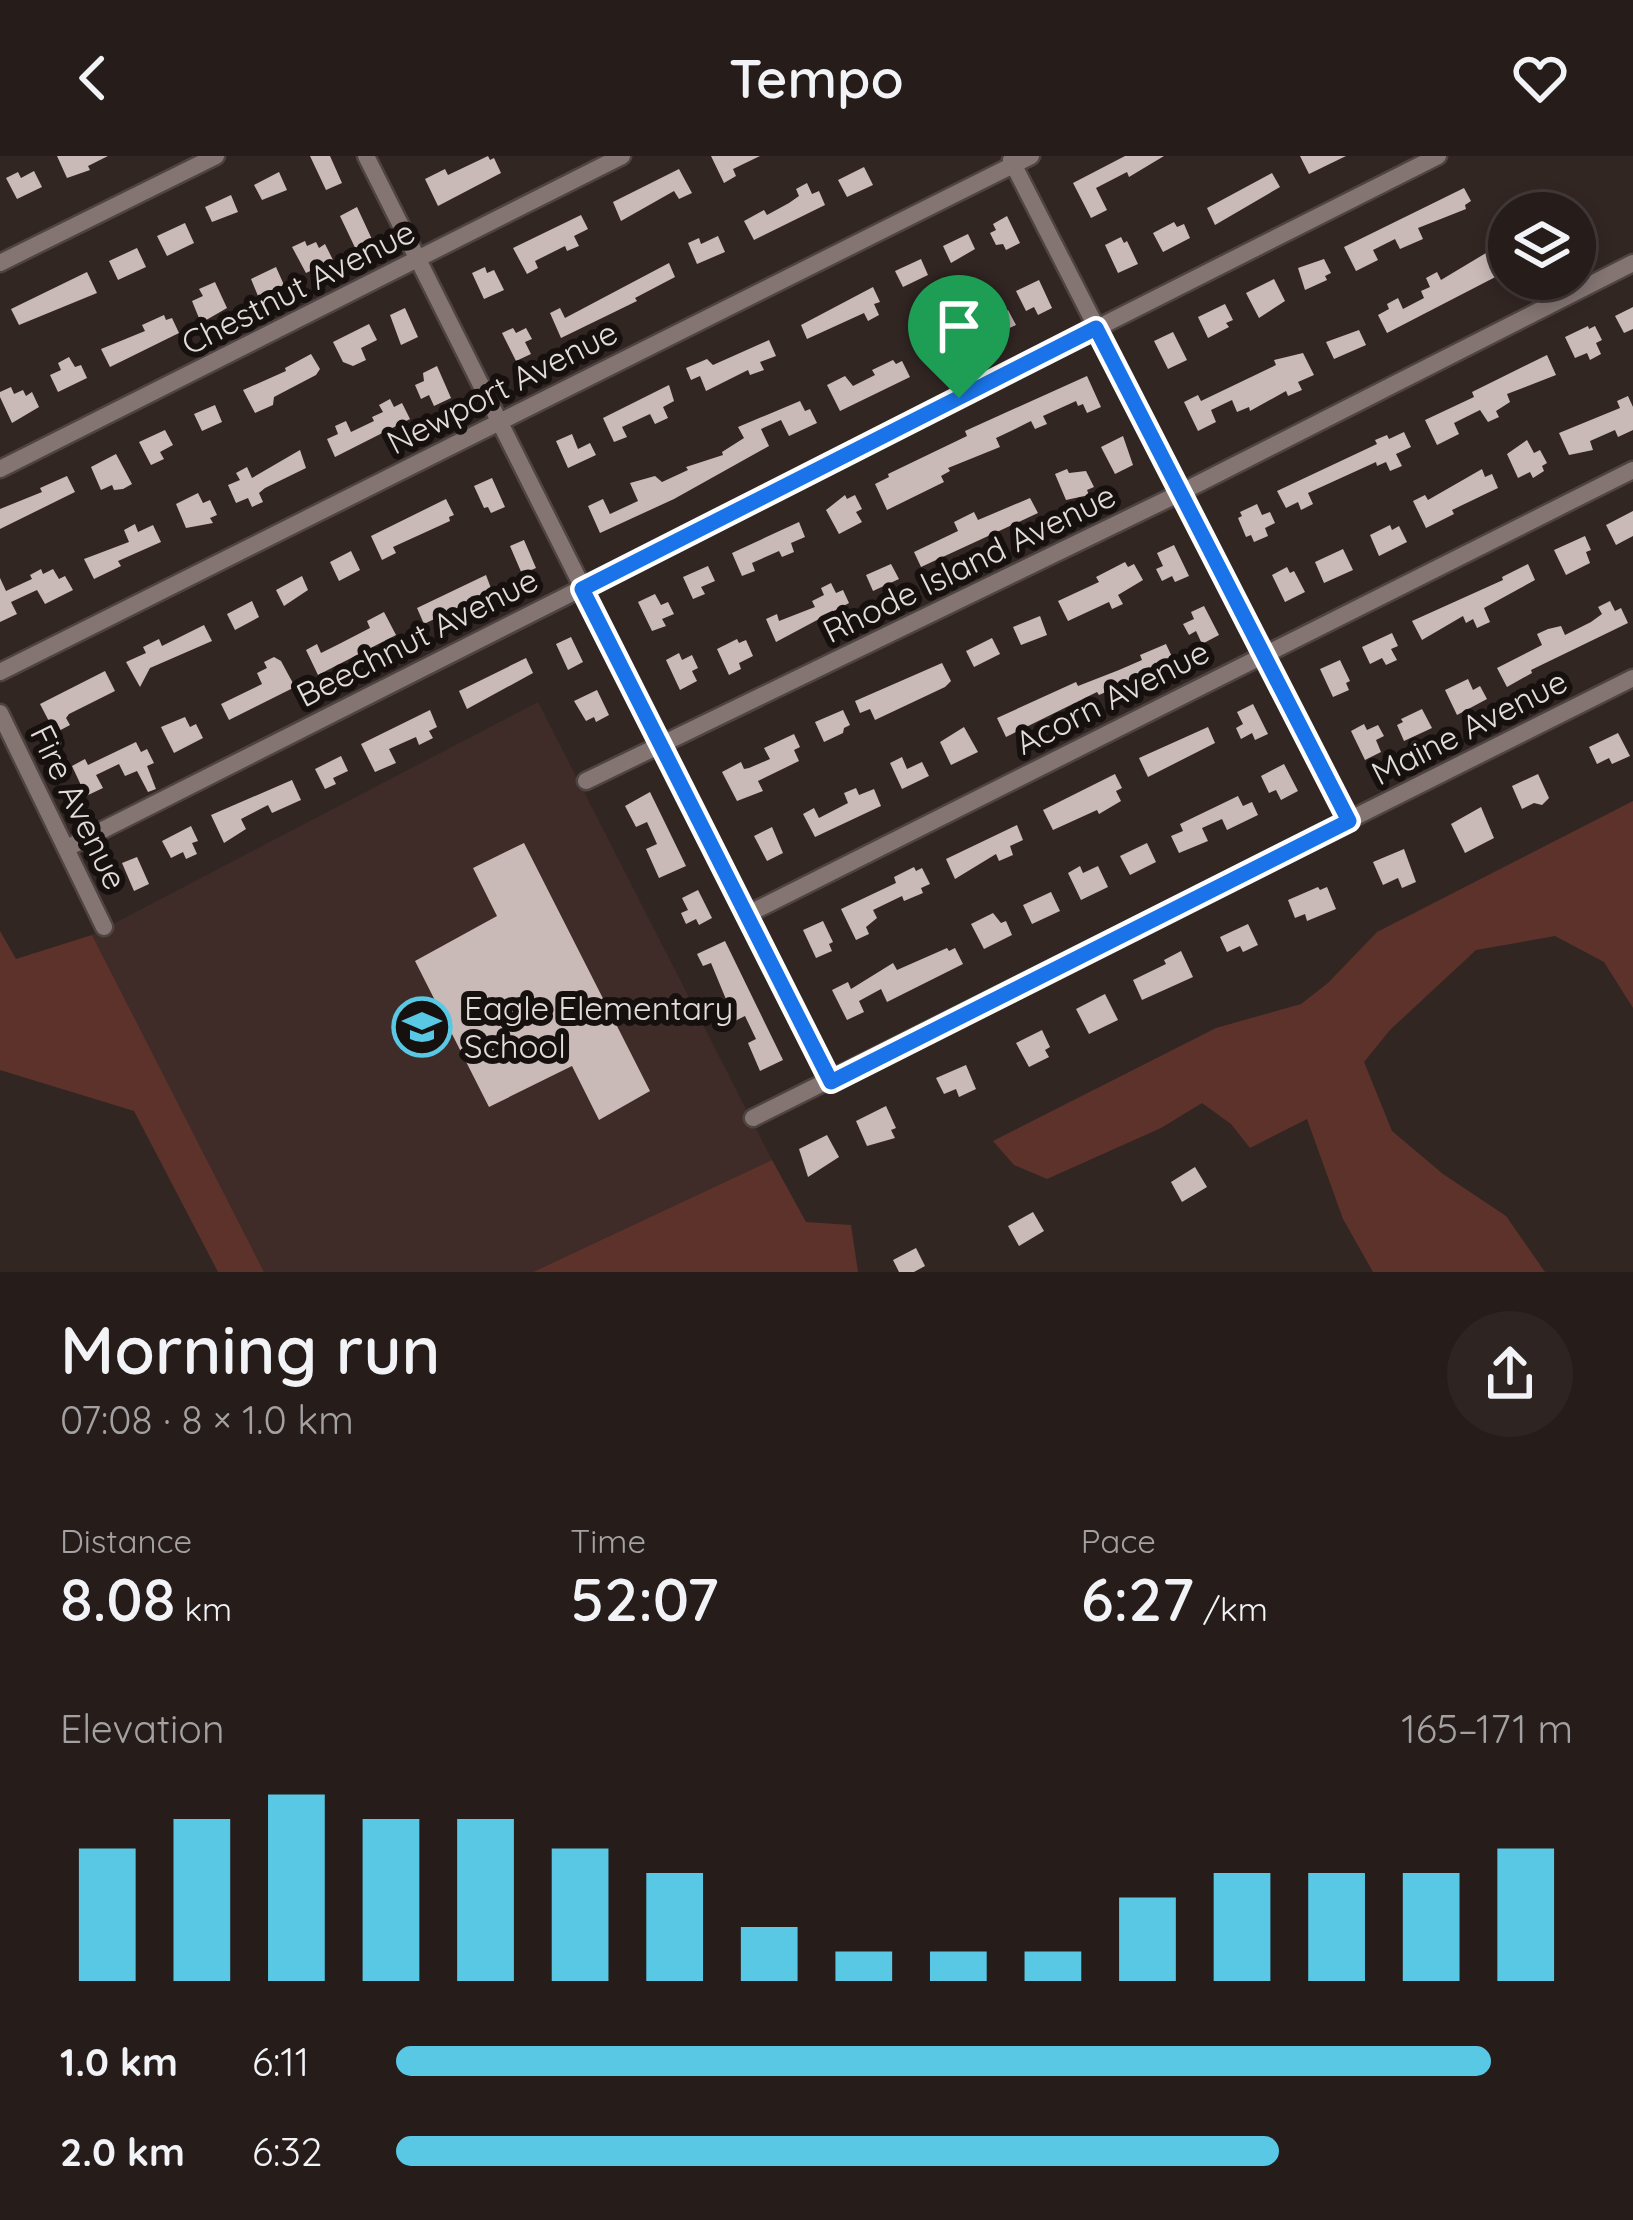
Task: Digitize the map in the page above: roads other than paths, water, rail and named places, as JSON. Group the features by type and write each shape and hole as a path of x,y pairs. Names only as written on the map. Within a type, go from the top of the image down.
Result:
{"street":[{"path":"0,263 216,156"},
{"path":"366,156 831,1082"},
{"name":"Chestnut Avenue","path":"0,469 622,156"},
{"name":"Newport Avenue","path":"0,672 1011,160 1031,156"},
{"name":"Beechnut Avenue","path":"67,848 1438,156"},
{"path":"1011,160 1349,821"},
{"name":"Rhode Island Avenue","path":"586,781 1183,492 1633,262"},
{"name":"Acorn Avenue","path":"748,914 1633,470"},
{"name":"Maine Avenue","path":"753,1118 1633,678"},
{"name":"Fire Avenue","path":"0,713 104,927"}],"place":[{"name":"Eagle Elementary School","path":"422,1027"}]}
